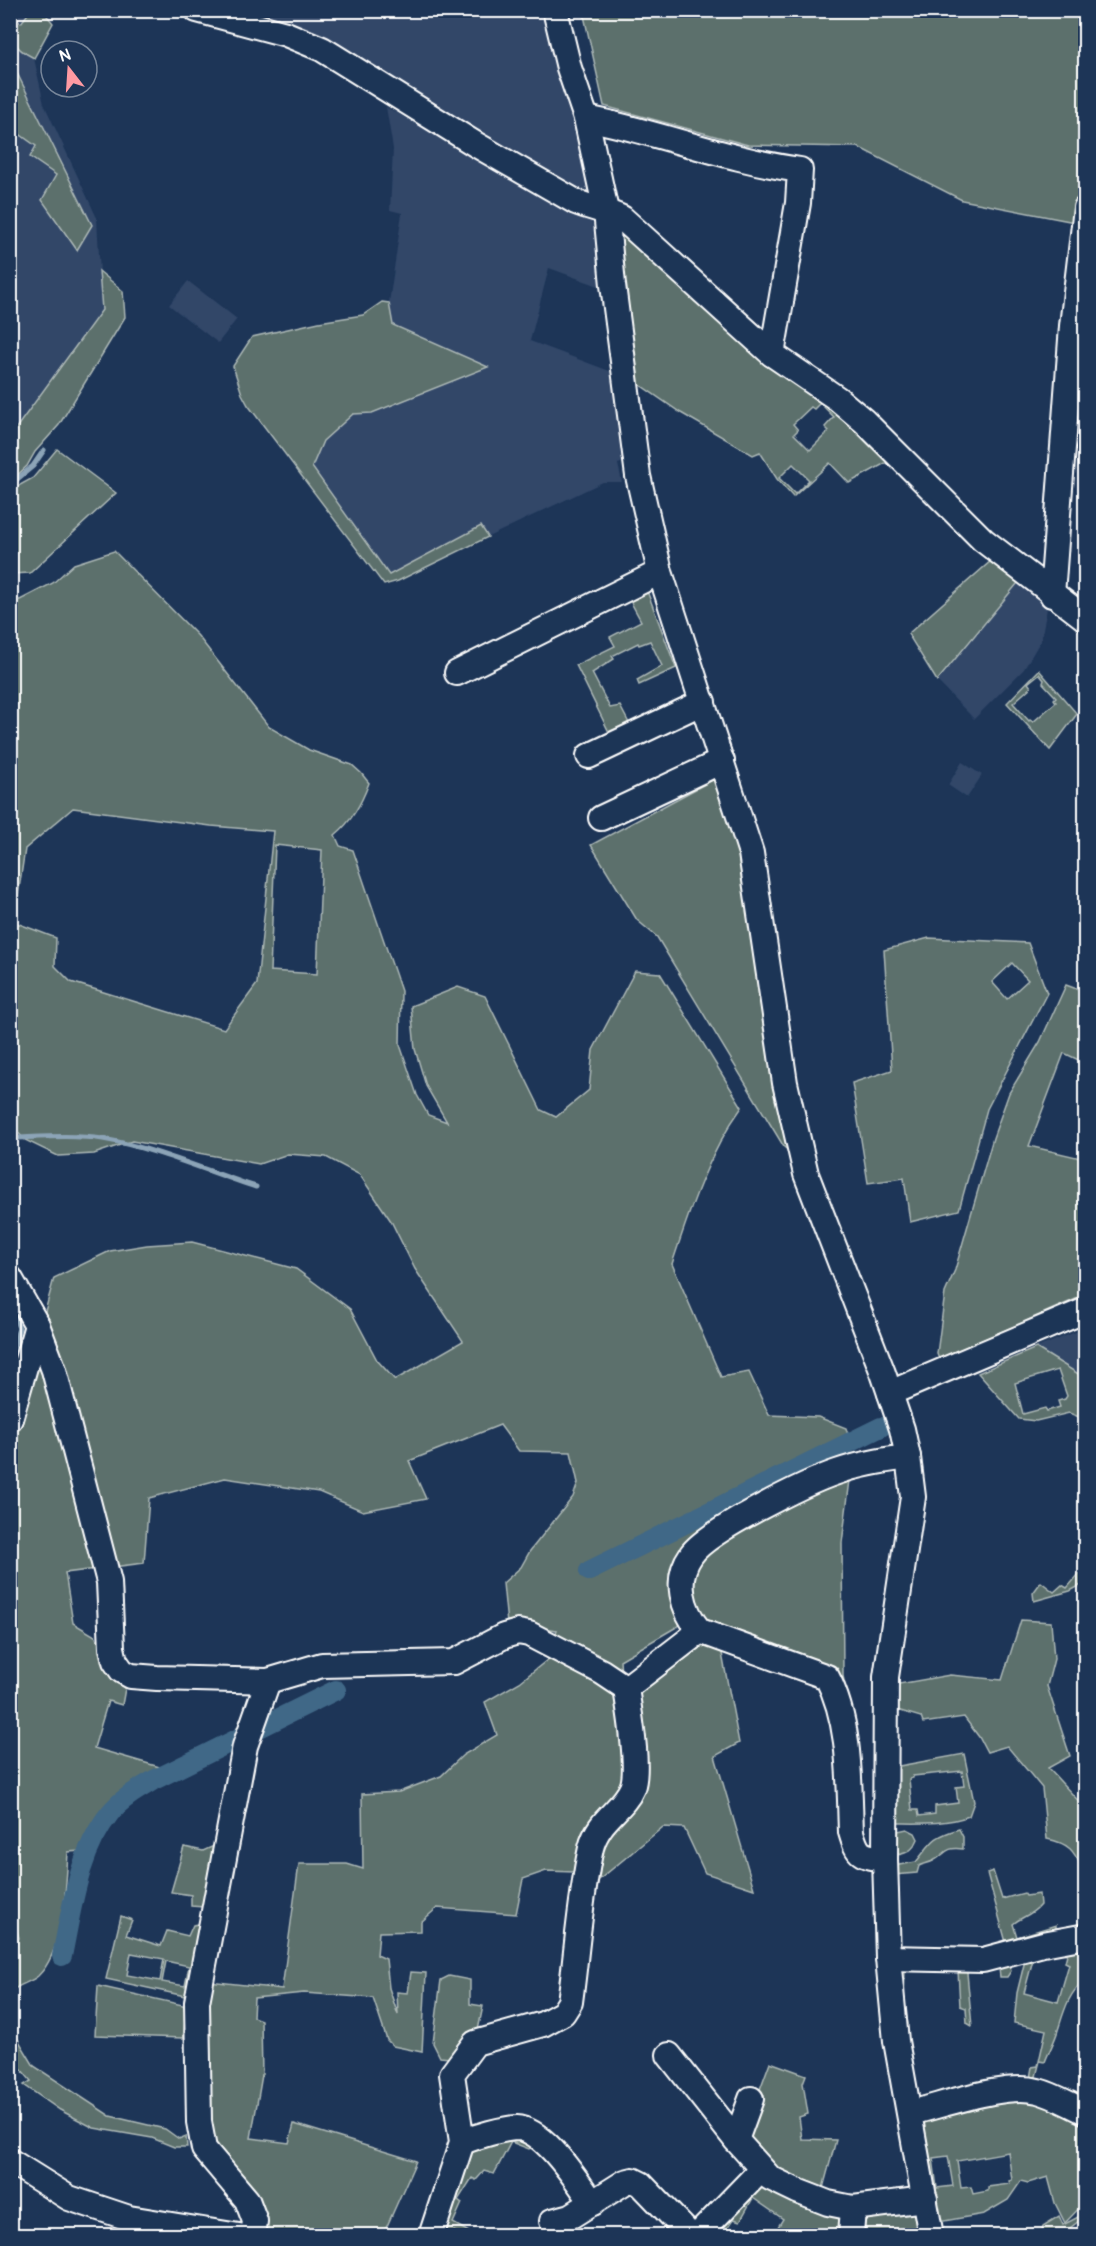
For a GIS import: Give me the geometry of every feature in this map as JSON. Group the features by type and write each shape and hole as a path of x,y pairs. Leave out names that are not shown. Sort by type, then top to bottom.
{"street":[{"path":"197,10 285,34 322,49 475,144 566,196 622,218 772,354 838,399 864,421 983,540 1052,596 1086,619"},
{"path":"555,10 569,68 586,118 606,211 613,285 638,476 660,572 752,853 785,1083 806,1174 890,1394 908,1457 913,1497 886,1677 885,1859 888,1958 896,2041 931,2235"},
{"path":"586,118 708,148 762,165 800,170 798,203 772,354"},
{"path":"1052,596 1072,326 1086,208"},
{"path":"457,672 660,572"},
{"path":"589,756 703,702"},
{"path":"601,818 722,761"},
{"path":"10,1278 37,1325 54,1370 109,1582 112,1648 122,1671 131,1676 157,1678 268,1681 322,1665 454,1662 504,1636 518,1632 529,1634 602,1672 626,1688"},
{"path":"890,1394 1086,1310"},
{"path":"10,1419 37,1325"},
{"path":"885,1859 865,1857 858,1853 850,1832 849,1768 842,1719 827,1677 700,1631 692,1622 684,1606 682,1582 683,1568 691,1554 703,1542 783,1497 836,1473 868,1463 908,1457"},
{"path":"626,1688 700,1631"},
{"path":"250,2235 255,2221 247,2200 204,2149 199,2122 197,2002 249,1736 268,1681"},
{"path":"431,2235 462,2142 452,2074 475,2043 543,2024 563,2013 570,2002 592,1845 609,1815 623,1802 633,1787 634,1766 626,1688"},
{"path":"888,1958 983,1960 1043,1944 1086,1936"},
{"path":"669,2055 736,2140 770,2178 828,2203 853,2208 925,2199"},
{"path":"910,2113 995,2092 1021,2088 1040,2091 1086,2112"},
{"path":"736,2140 751,2099"},
{"path":"462,2142 517,2128 530,2132 543,2141 593,2203"},
{"path":"10,2161 69,2198 129,2218 239,2235"},
{"path":"697,2235 761,2170"},
{"path":"552,2221 571,2216 625,2182 633,2180 641,2184 691,2235"},
{"path":"851,2235 853,2208"}],"shaded area":[{"path":"11,11 51,11 53,23 44,39 39,39 39,49 34,58 39,81 39,99 43,99 97,218 102,310 11,435"},
{"path":"220,11 546,11 596,202 335,49"},
{"path":"386,107 592,221 604,288 549,268 530,341 615,373 624,462 618,464 622,482 603,482 488,537 481,526 389,576 312,467 323,441 353,414 372,413 488,367 393,325 389,303 402,213 390,210 393,149"},
{"path":"188,281 237,319 218,343 169,305"},
{"path":"1022,578 1048,603 1041,640 1024,669 974,719 937,681"},
{"path":"962,762 982,775 967,798 948,785"},
{"path":"1085,1328 1085,1378 1036,1348"}],"green space":[{"path":"30,11 43,11 53,23 44,39 39,39 39,49 34,58 21,50 12,37 11,16 21,23"},
{"path":"583,11 1085,11 1085,224 962,200 858,147 748,145 604,106"},
{"path":"10,65 15,69 92,225 77,250 42,200 56,175 30,157 36,146 11,128"},
{"path":"617,227 858,427 891,460 849,483 830,463 793,497 777,479 760,452 753,455 681,413 636,382","holes":["820,403 834,417 825,427 829,431 810,450 794,434 798,430 793,424 811,407 814,409","793,464 809,480 795,494 779,478"]},
{"path":"99,271 123,291 125,317 59,425 35,452 27,466 11,481 11,435 102,310"},
{"path":"382,302 389,303 393,325 488,367 372,413 353,414 323,441 312,467 389,575 481,526 488,537 398,581 384,585 248,405 233,366 252,337 363,315"},
{"path":"57,449 116,493 30,573 11,574 11,490 33,478"},
{"path":"114,551 198,636 269,727 309,750 352,765 369,783 355,812 335,835 340,846 353,850 401,991 400,1045 417,1095 428,1115 447,1122 426,1086 415,1049 411,1006 458,987 485,996 541,1110 556,1117 589,1090 593,1050 635,971 660,973 742,1107 710,1163 693,1203 672,1264 721,1377 749,1372 769,1415 818,1417 846,1428 851,1446 714,1540 791,1505 820,1488 850,1480 842,1543 843,1676 853,1723 835,1676 728,1635 697,1615 620,1660 627,1774 575,1872 546,1871 523,1879 516,1914 437,1908 421,1922 421,1931 379,1932 377,1955 386,1959 389,1988 398,2015 397,1992 408,1993 411,1972 426,1973 422,2052 393,2046 387,2040 373,1998 304,1993 254,1998 253,2017 261,2020 262,2075 251,2138 289,2143 294,2124 416,2161 383,2235 270,2235 254,2200 207,2139 209,1981 282,1989 299,1864 347,1864 363,1869 362,1794 399,1792 441,1776 463,1755 497,1735 485,1702 520,1682 547,1660 557,1630 507,1624 503,1583 521,1567 530,1551 573,1497 578,1483 571,1452 519,1451 500,1425 409,1461 426,1499 363,1511 319,1492 225,1478 149,1498 144,1563 65,1573 73,1623 95,1636 113,1668 126,1683 122,1705 108,1701 94,1748 163,1768 135,1784 100,1815 81,1851 68,1852 62,1917 53,1951 47,1965 38,1976 11,1992 11,1956 19,1938 10,1907 11,1438 54,1278 110,1251 147,1245 192,1242 296,1269 350,1309 377,1360 395,1380 463,1341 415,1269 391,1221 360,1175 326,1157 288,1154 259,1164 132,1141 94,1154 58,1156 25,1140 11,1125 11,600 20,600 53,583 74,564","holes":["73,808 211,826 273,831 257,984 224,1029 71,982 55,966 56,938 14,922 25,849","275,845 322,850 317,974 270,971"]},
{"path":"991,561 1022,578 937,681 908,634"},
{"path":"647,591 676,668 639,685 637,680 662,666 650,641 639,645 638,643 612,656 614,659 592,673 610,708 620,706 631,727 610,734 576,665 615,646 610,637 641,621 627,595"},
{"path":"1039,670 1077,714 1050,750 1007,703","holes":["1039,674 1044,680 1043,683 1056,697 1054,699 1056,702 1033,722 1029,721 1013,703 1031,687 1028,683"]},
{"path":"716,778 742,869 752,916 791,1153 784,1147 657,937 637,920 591,845"},
{"path":"929,938 1028,943 1047,993 987,1109 959,1210 910,1222 904,1178 868,1183 852,1083 892,1070 884,950","holes":["1012,963 1028,980 1007,999 992,982"]},
{"path":"1066,985 1085,992 1085,1063 1064,1053 1029,1146 1085,1159 1085,1295 939,1359 937,1354 945,1293 955,1270 993,1138 1009,1093 1040,1042"},
{"path":"1036,1348 1085,1378 1085,1412 1082,1418 1069,1413 1036,1421 1019,1419 978,1373","holes":["1058,1370 1067,1396 1058,1401 1060,1407 1047,1411 1045,1408 1023,1414 1015,1383"]},
{"path":"1079,1574 1085,1576 1085,1583 1070,1591 1034,1601 1033,1593 1041,1582 1054,1592 1062,1585 1067,1588"},
{"path":"1021,1620 1051,1622 1054,1659 1047,1686 1070,1756 1048,1768 1085,1808 1085,1873 1067,1846 1047,1839 1042,1788 1007,1746 987,1752 964,1717 923,1723 921,1717 897,1710 893,1685 950,1675 1002,1680"},
{"path":"720,1643 739,1743 715,1756 754,1889 705,1873 684,1828 663,1827 589,1888 598,1846 627,1807 635,1692 701,1647"},
{"path":"964,1754 974,1802 969,1816 940,1822 891,1823 894,1767","holes":["962,1771 964,1786 956,1787 958,1803 935,1806 935,1814 919,1816 918,1810 912,1810 909,1779 913,1776"]},
{"path":"907,1829 915,1833 918,1839 914,1847 908,1852 892,1855 893,1832"},
{"path":"959,1829 963,1837 963,1849 949,1850 937,1859 919,1866 917,1873 894,1875 893,1866 916,1862 930,1844 943,1835"},
{"path":"216,1845 204,1907 191,1906 191,1895 171,1892 184,1847 203,1851"},
{"path":"993,1871 1002,1899 1024,1893 1026,1896 1039,1894 1040,1905 1013,1924 1017,1937 1056,1925 1056,1932 1007,1946 987,1873"},
{"path":"121,1916 132,1920 126,1935 161,1946 167,1931 188,1936 193,1925 199,1924 202,1927 190,1997 106,1979","holes":["131,1953 164,1959 160,1981 127,1975","166,1961 189,1966 185,1986 162,1982"]},
{"path":"1082,1944 1085,1964 1085,1979 1068,2002 1045,2062 1040,2061 1034,2084 1029,2084 1032,2067 1038,2066 1046,2030 1014,2023 1017,1993 1027,1952","holes":["1051,1950 1067,1954 1065,1962 1069,1964 1058,2002 1024,1993 1035,1952 1049,1955"]},
{"path":"1007,1960 1011,1971 1007,1977 1000,1977 999,1968 971,1970 967,1973 972,2026 967,2023 966,2008 960,2006 958,1970 905,1969 904,2003 908,2024 900,2023 896,1964"},
{"path":"449,1976 470,1980 470,2004 483,2006 477,2035 450,2058 440,2057 433,2043 441,1980"},
{"path":"98,1986 187,2006 183,2038 95,2035"},
{"path":"10,2026 34,2066 110,2116 165,2129 179,2139 186,2136 187,2147 174,2147 152,2138 94,2128 60,2110 24,2085 31,2081 11,2057"},
{"path":"770,2062 806,2075 803,2083 808,2114 799,2117 802,2139 836,2140 822,2192 769,2170 744,2133"},
{"path":"1021,2093 1085,2122 1085,2202 1065,2223 1055,2203 1048,2177 1028,2183 1021,2181 1008,2200 984,2214 933,2223 916,2118","holes":["1008,2152 1012,2180 1009,2181 1010,2184 988,2187 988,2191 973,2194 971,2187 961,2188 957,2161","948,2156 953,2186 937,2188 933,2158"]},
{"path":"516,2136 536,2145 529,2149 511,2142 494,2174 484,2171 476,2180 472,2178 458,2200 462,2203 453,2223 474,2235 462,2235 454,2231 451,2235 439,2236 466,2152"},
{"path":"757,2184 843,2212 845,2235 773,2235 783,2219 753,2198 740,2221 734,2219 723,2235 707,2236"},
{"path":"919,2206 923,2235 857,2236 858,2219"},
{"path":"1084,2214 1085,2223 1083,2225 1079,2221 1061,2235 1040,2235 1043,2226 1059,2216 1063,2225"}],"waterway":[{"path":"10,485 33,466 44,450"},
{"path":"16,1138 103,1139 161,1154 256,1187"},
{"path":"10,1306 19,1328 10,1357"},
{"path":"589,1571 881,1427"},
{"path":"62,1956 83,1863 99,1829 119,1803 154,1780 336,1690"}]}
